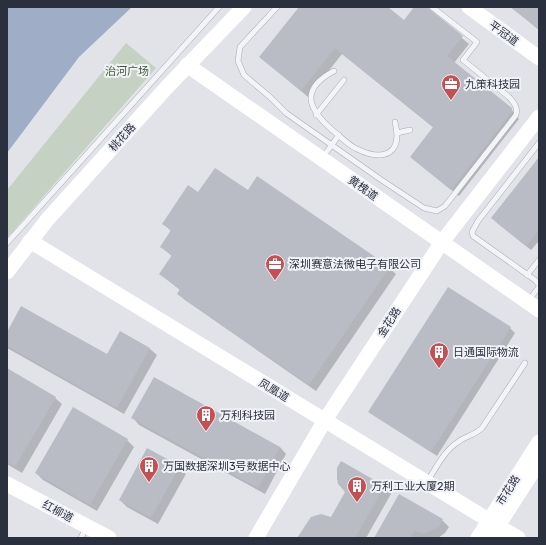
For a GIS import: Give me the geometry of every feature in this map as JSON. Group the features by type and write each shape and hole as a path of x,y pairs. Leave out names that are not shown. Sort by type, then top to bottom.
{"street":[{"name":"桃花路","path":"7,272 47,220 187,65 244,7"},
{"name":"平冠道","path":"469,7 539,58"},
{"name":"黄槐道","path":"187,65 533,306"},
{"name":"金花路","path":"256,538 325,420 442,242 539,117"},
{"name":"凤凰道","path":"30,241 427,483 492,528 518,538"},
{"name":"市花路","path":"492,528 539,442"},
{"name":"市花路","path":"478,538 492,528 539,462"},
{"name":"红柳道","path":"7,484 84,532 108,538"}],"lane":[{"path":"7,243 219,7"},
{"path":"277,7 240,47 238,61 244,75 286,113 424,208 437,211 445,206 516,115 517,107 509,97 463,60 476,42 432,7"},
{"path":"334,71 322,78 314,88 312,101 316,115 339,135 356,149 380,156 390,152 396,146 397,133 394,122"},
{"path":"316,115 344,80"},
{"path":"397,133 410,130"},
{"path":"321,159 339,135"},
{"path":"533,306 539,286 527,275 475,238 472,232 478,221 539,143"},
{"path":"527,275 539,260"},
{"path":"427,483 452,447 459,441 476,433 482,428 525,363"}],"green space":[{"name":"治河广场","path":"126,43 156,68 7,238 7,190"}],"water":[{"path":"7,7 132,7 79,57 7,153"}],"building":[{"name":"九策科技园","path":"299,7 388,7 404,20 414,7 427,7 463,36 447,56 512,108 512,112 451,190 410,157 433,127 335,48 301,91 259,57"},
{"path":"510,7 539,7 539,29"},
{"path":"539,157 539,230 526,246 491,218"},
{"name":"深圳赛意法微电子有限公司","path":"215,168 248,190 257,176 390,267 309,385 177,294 180,289 159,274 172,255 160,247 171,230 162,224 188,185 198,192"},
{"name":"日通国际物流","path":"448,287 511,327 431,452 368,412"},
{"path":"21,306 107,354 120,331 150,348 117,408 7,346 7,332"},
{"path":"7,368 56,397 15,467 7,462"},
{"name":"万利科技园","path":"154,377 280,447 258,488 131,418"},
{"path":"73,407 128,439 90,505 35,473"},
{"name":"万国数据深圳3号数据中心","path":"147,448 180,466 151,518 119,500"},
{"name":"万利工业大厦2期","path":"341,461 385,486 355,538 297,538 311,517 321,514 331,517 345,492 338,484 337,478 337,468"},
{"path":"399,494 443,519 439,527 424,534 414,531 410,538 374,538"}],"place":[{"name":"九策科技园","path":"451,101"},
{"name":"深圳赛意法微电子有限公司","path":"275,281"},
{"name":"日通国际物流","path":"439,369"},
{"name":"万利科技园","path":"206,432"},
{"name":"万国数据深圳3号数据中心","path":"149,483"},
{"name":"万利工业大厦2期","path":"357,503"}]}
